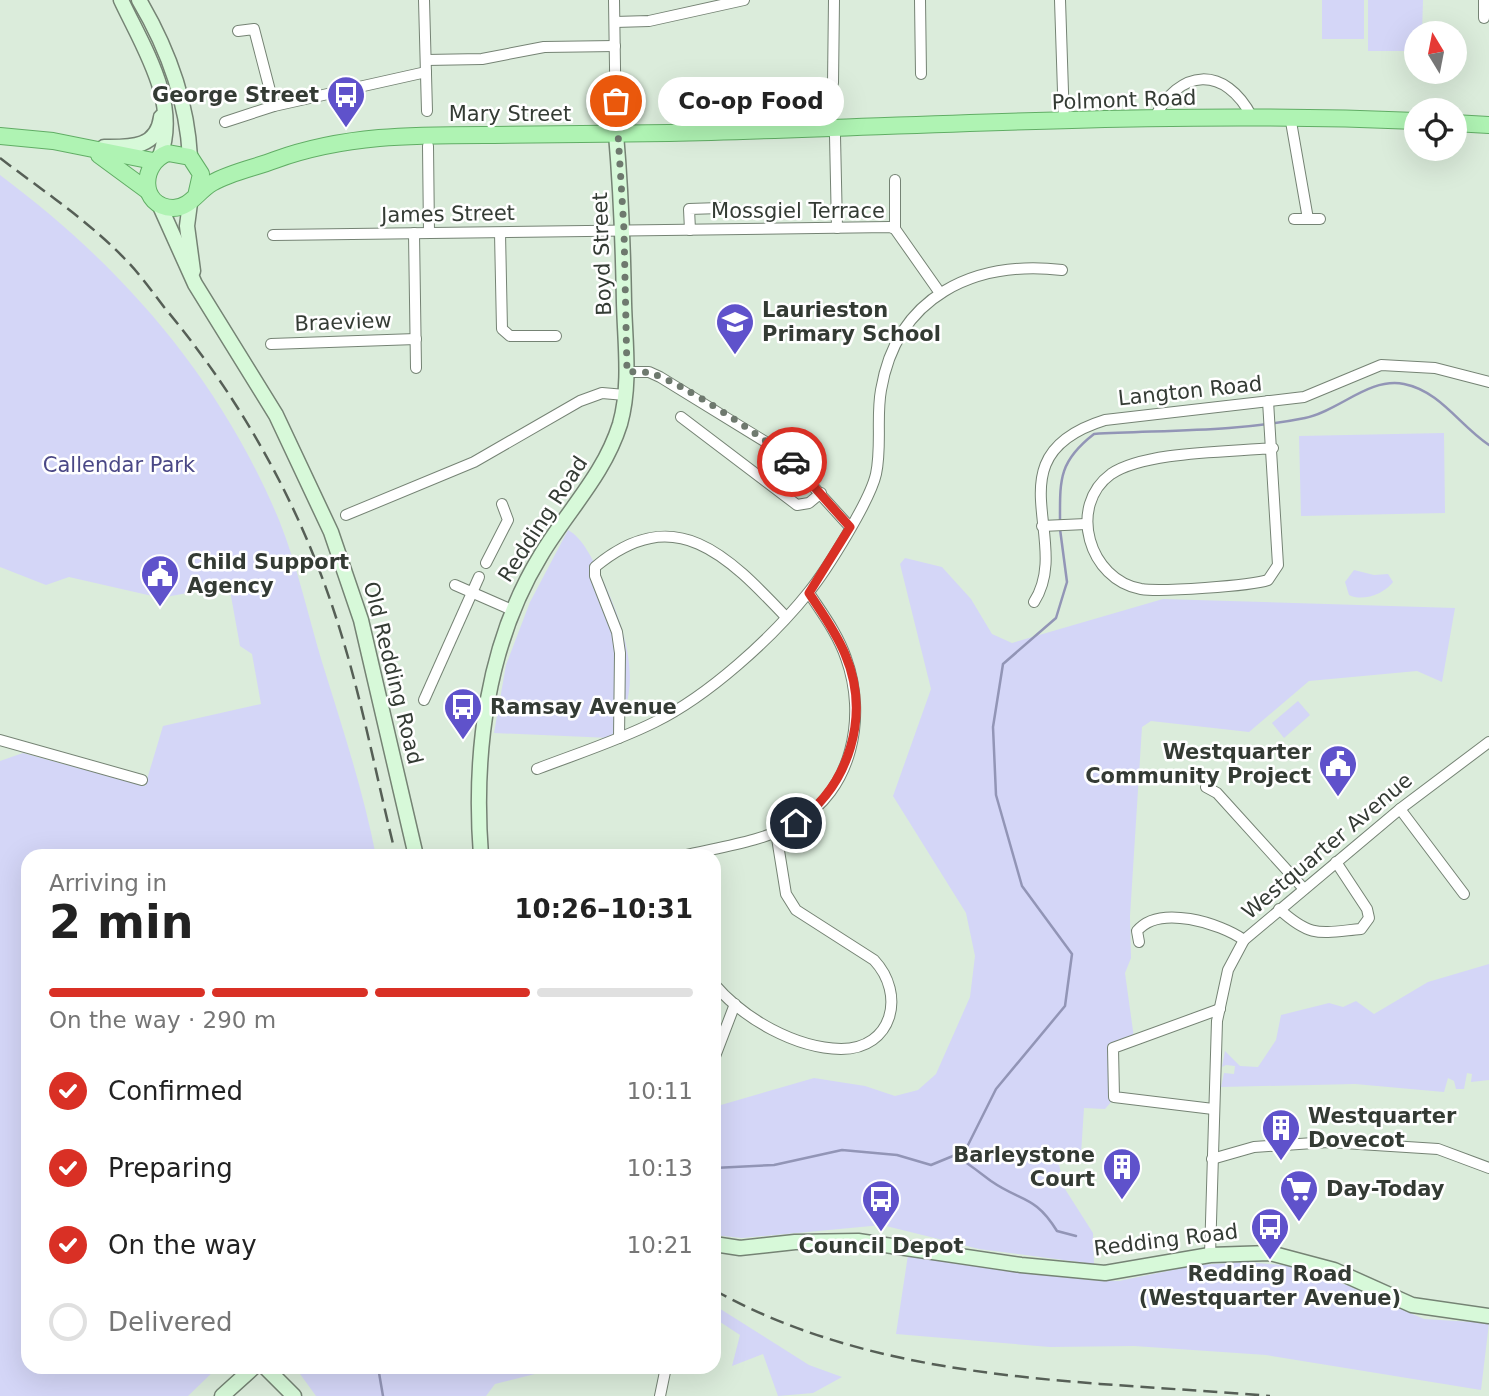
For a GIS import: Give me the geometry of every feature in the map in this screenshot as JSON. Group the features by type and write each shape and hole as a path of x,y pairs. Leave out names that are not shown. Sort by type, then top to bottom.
{"main road":[{"path":"121,0 158,81 164,121 159,153 146,175 148,191"},
{"path":"82,148 148,191 159,204 174,208 193,199 201,182 193,161 169,56 139,0"},
{"name":"Polmont Road","path":"834,133 1064,122 1290,116 1404,121"},
{"path":"82,148 146,144 164,121"},
{"path":"1467,124 1489,125"},
{"name":"Mary Street","path":"193,199 207,186 234,174 331,143 616,134 834,133"},
{"name":"Boyd Street","path":"616,134 624,230 627,372"},
{"path":"0,136 82,148 175,152 193,161"},
{"name":"Mary Street","path":"193,161 206,170 234,174"},
{"name":"Old Redding Road","path":"193,199 189,245 195,284"},
{"name":"Old Redding Road","path":"159,204 195,284 276,415 331,532 360,620 414,849"},
{"name":"Redding Road","path":"481,849 482,735 495,663 520,591 559,526 605,463 620,424 627,372"},
{"name":"Redding Road","path":"721,1245 740,1248 795,1242 870,1242 1020,1265 1105,1273 1210,1255 1247,1251 1270,1253 1334,1270 1412,1305 1448,1313 1489,1316"},
{"path":"222,1396 246,1374"},
{"path":"272,1374 294,1396"}],"street":[{"path":"424,0 429,233"},
{"path":"614,0 616,134"},
{"path":"615,22 649,20 744,0"},
{"path":"833,83 834,0"},
{"path":"920,0 921,74"},
{"path":"1060,0 1064,122"},
{"path":"1483,18 1484,0"},
{"path":"238,31 254,29 274,106"},
{"path":"426,60 482,59 544,47 615,46"},
{"path":"225,122 274,106 426,72"},
{"path":"1153,120 1175,90 1202,79 1230,88 1239,96 1252,117"},
{"path":"1290,116 1308,219"},
{"path":"834,133 837,228"},
{"path":"895,180 895,229"},
{"path":"690,230 689,209 720,208"},
{"path":"1294,219 1320,219"},
{"name":"Mossgiel Terrace","path":"624,230 895,229 940,293"},
{"name":"James Street","path":"273,235 624,230"},
{"path":"414,233 416,368"},
{"path":"500,233 501,323 510,336 556,336"},
{"path":"537,769 657,722 702,692 809,593 869,495 876,474 880,394 888,359 906,325 940,293 981,274 1027,266 1062,270"},
{"name":"Braeview","path":"271,344 416,339"},
{"name":"Langton Road","path":"1034,602 1046,578 1041,487 1044,470 1065,437 1080,428 1105,420 1304,397 1381,365 1434,368 1489,382"},
{"path":"627,372 649,373 660,377 750,429 782,452 850,527"},
{"path":"346,515 474,462 580,401 602,393 625,395"},
{"path":"1268,401 1273,448 1278,565 1268,580 1140,589 1116,579 1094,552 1086,524 1091,499 1111,475 1144,460 1273,448"},
{"path":"681,417 797,505 809,503 821,493"},
{"path":"486,563 508,520 502,504"},
{"path":"1042,526 1086,524"},
{"path":"619,738 620,653 617,632 595,576 595,567 615,551 640,539 667,535 687,537 707,547 747,575 786,617"},
{"path":"424,700 479,577"},
{"path":"455,584 512,610"},
{"path":"709,849 776,832 815,809 829,794 843,770 854,730 855,687 846,656 809,593"},
{"path":"0,740 142,780"},
{"name":"Westquarter Avenue","path":"1210,1255 1213,1109 1220,1009 1228,970 1244,940 1400,809 1489,742"},
{"path":"1206,787 1217,793 1304,889"},
{"path":"1400,809 1464,894"},
{"path":"721,991 754,1018 789,1036 841,1049 869,1042 879,1034 891,1013 893,991 884,971 874,960 802,915 789,901 776,832"},
{"path":"1279,909 1301,929 1321,933 1361,929 1369,918 1367,909 1336,862"},
{"path":"1139,942 1137,931 1145,922 1162,916 1227,928 1244,940"},
{"path":"721,1037 735,1004"},
{"path":"1213,1109 1114,1097 1113,1048 1220,1009"},
{"path":"1212,1159 1254,1147 1328,1142 1438,1149 1489,1168"},
{"path":"660,1396 665,1374"}],"green space":[{"path":"1322,0 1364,0 1364,39 1322,39"},
{"path":"1368,0 1423,0 1422,21 1404,21 1404,51 1368,51"},
{"name":"Callendar Park","path":"0,175 45,210 87,248 127,287 163,328 197,372 255,468 279,520 291,555 358,782 375,849 21,849 21,1374 211,1374 188,1396 0,1396 0,761 23,753 145,786 163,726 261,704 252,654 240,646 229,585 161,598 69,577 46,585 0,567"},
{"path":"1444,433 1445,513 1301,516 1299,436"},
{"path":"568,530 583,543 594,562 624,635 630,678 628,698 621,719 610,738 494,733 506,665 530,602"},
{"path":"905,558 942,567 971,599 992,634 1012,643 1163,599 1455,608 1442,682 1417,671 1309,681 1249,732 1151,721 1142,727 1130,916 1131,958 1125,973 1134,1038 1111,1047 1112,1101 1105,1109 1084,1108 1081,1154 1056,1153 1065,1189 1093,1233 1094,1264 979,1249 882,1225 742,1238 721,1236 721,1105 814,1078 865,1086 895,1096 918,1090 936,1074 970,997 975,956 966,913 893,796 931,689 900,564"},
{"path":"1354,570 1374,575 1388,574 1393,582 1373,596 1355,597 1349,595 1345,582"},
{"path":"1298,701 1310,715 1284,738 1272,723"},
{"path":"1489,964 1489,1080 1471,1082 1472,1074 1467,1073 1464,1089 1456,1089 1454,1081 1448,1078 1444,1092 1355,1084 1221,1087 1224,1073 1234,1074 1235,1066 1222,1067 1225,1051 1240,1066 1258,1067 1276,1040 1281,1015 1329,1003 1343,1007 1356,1001 1374,1014 1428,982"},
{"path":"908,1255 1088,1280 1119,1281 1197,1265 1247,1262 1293,1266 1344,1284 1424,1319 1489,1323 1481,1390 1266,1355 1134,1346 1050,1347 896,1334"},
{"path":"721,1309 809,1365 842,1377 813,1393 778,1396 763,1354 732,1366 740,1335 721,1323"},
{"path":"300,1374 535,1374 495,1384 486,1396 316,1396"}],"waterway":[{"path":"1060,523 1061,483 1067,463 1094,434 1279,423 1318,414 1366,390 1391,383 1404,384 1428,394 1489,445"},
{"path":"721,1168 774,1165 842,1150 897,1155 931,1165 965,1151 996,1089 1065,1006 1072,954 1022,886 996,795 993,727 1003,664 1056,618 1067,582 1060,529"},
{"path":"954,1155 1002,1188 1034,1205 1057,1231 1076,1236"},
{"path":"379,1374 383,1396"}],"railway":[{"path":"0,158 80,218 135,270 220,381 268,460 308,542 340,630 394,849"},
{"path":"721,1293 779,1321 846,1344 915,1361 1056,1380 1270,1396"}],"way so far":[{"path":"616,101 624,230 627,372 649,373 660,377 750,429 792,462"}],"place":[{"name":"Co-op Food","path":"616,101"},
{"name":"George Street","path":"346,129"},
{"name":"Laurieston Primary School","path":"735,356"},
{"name":"Child Support Agency","path":"160,608"},
{"name":"Ramsay Avenue","path":"463,741"},
{"name":"Westquarter Community Project","path":"1338,798"},
{"name":"Westquarter Dovecot","path":"1281,1162"},
{"name":"Barleystone Court","path":"1122,1201"},
{"name":"Day-Today","path":"1299,1223"},
{"name":"Council Depot","path":"881,1233"},
{"name":"Redding Road (Westquarter Avenue)","path":"1270,1261"}],"route":[{"path":"792,462 850,527 809,593 835,632 846,656 855,687 856,718 853,742 843,770 829,794 796,823"}]}
